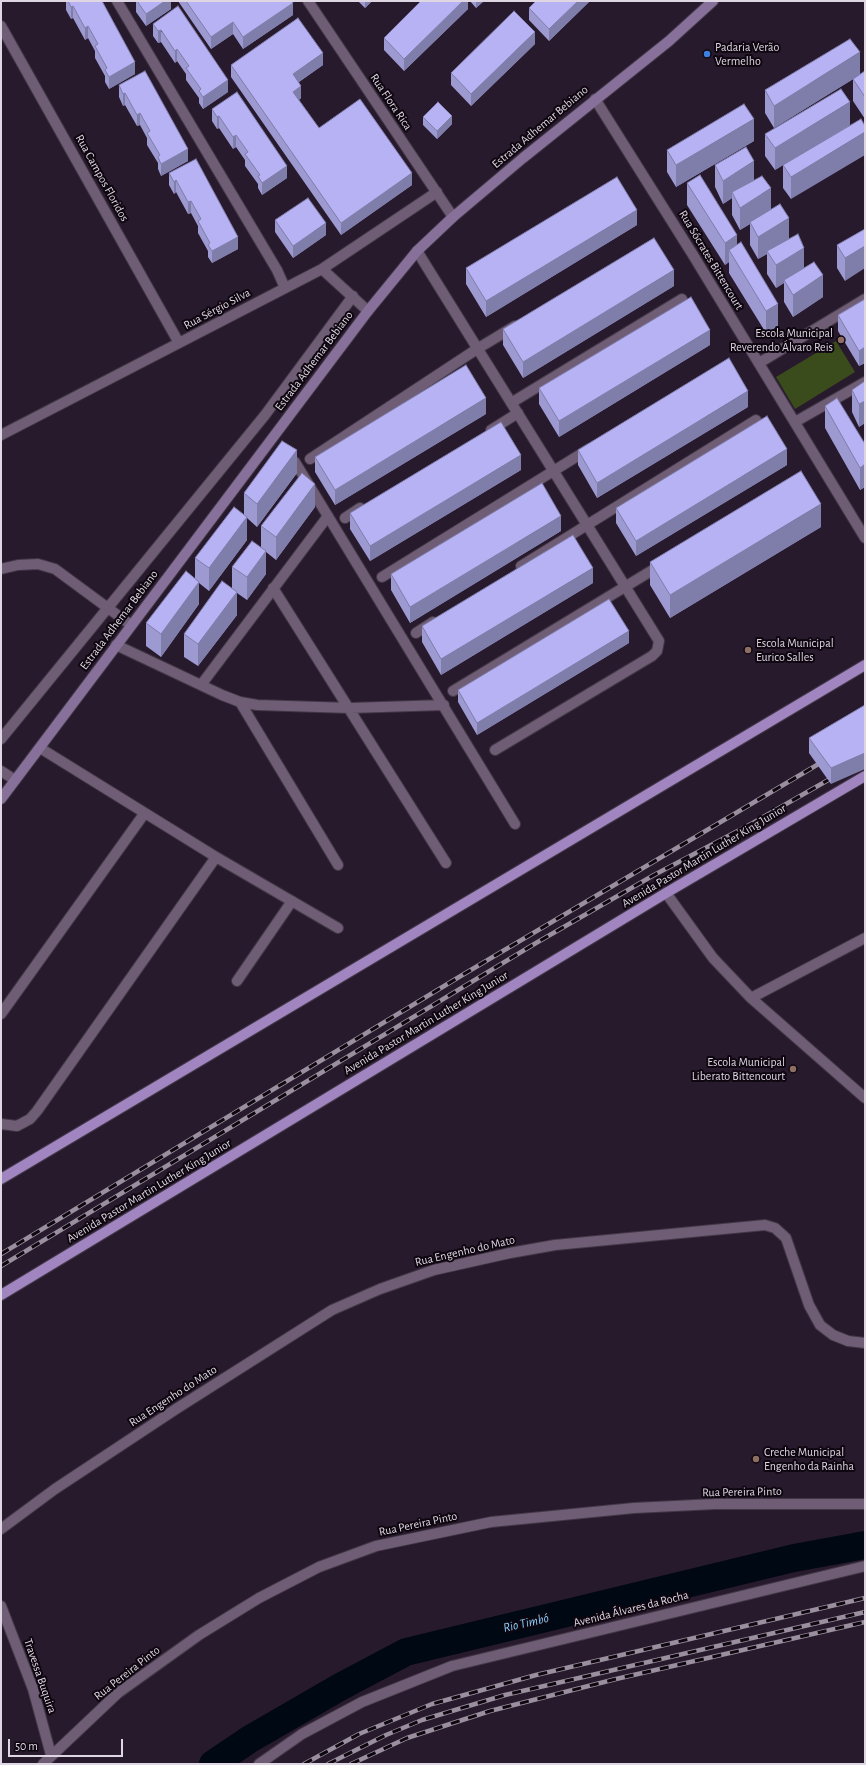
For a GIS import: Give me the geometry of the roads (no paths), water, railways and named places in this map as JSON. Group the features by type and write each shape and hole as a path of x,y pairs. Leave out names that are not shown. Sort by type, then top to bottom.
{"main road":[{"name":"Estrada Adhemar Bebiano","path":"1,799 368,311 417,251 453,217 595,99 669,41 714,1"},
{"path":"1,1179 865,665"},
{"name":"Avenida Pastor Martin Luther King Junior","path":"1,1295 666,893 865,776"}],"street":[{"path":"117,1 277,270 285,288"},
{"name":"Rua Flora Rica","path":"308,1 453,217"},
{"name":"Rua Campos Floridos","path":"1,26 179,343"},
{"name":"Rua Sócrates Bittencourt","path":"595,99 759,363 865,538"},
{"name":"Rua Sérgio Silva","path":"1,435 322,269 437,192"},
{"path":"417,251 477,349 627,586 659,641 657,651 652,656 495,750"},
{"path":"322,269 368,311"},
{"name":"Estrada Adhemar Bebiano","path":"1,739 265,414 353,296"},
{"path":"511,403 682,299"},
{"path":"759,363 865,299"},
{"path":"310,459 477,349 525,320"},
{"path":"795,422 865,382"},
{"path":"485,433 518,413"},
{"path":"515,570 756,420"},
{"path":"382,577 594,445"},
{"path":"296,462 515,824"},
{"path":"345,518 372,502"},
{"path":"201,685 328,516"},
{"path":"453,691 667,561"},
{"path":"1,569 18,564 38,564 55,569 131,625"},
{"path":"273,588 350,708 446,863"},
{"path":"416,633 442,616"},
{"path":"116,645 240,702 258,705 350,708 444,705"},
{"path":"240,702 338,865"},
{"path":"40,748 144,814 338,928"},
{"path":"1,771 16,780"},
{"path":"1,1014 144,814"},
{"path":"1,1124 17,1126 30,1119 37,1112 216,857"},
{"path":"666,893 713,958 751,998 865,1098"},
{"path":"237,981 292,901"},
{"path":"751,998 865,938"},
{"name":"Rua Engenho do Mato","path":"1,1529 56,1489 176,1409 332,1310 380,1289 434,1270 510,1253 555,1245 765,1225 775,1228 786,1238 809,1305 820,1325 833,1335 848,1341 865,1343"},
{"name":"Rua Pereira Pinto","path":"43,1764 118,1693 199,1635 259,1598 319,1567 376,1546 491,1522 634,1508 715,1504 865,1504"},
{"name":"Avenida Álvares da Rocha","path":"259,1764 302,1734 362,1702 452,1666 865,1566"},
{"name":"Travessa Buquira","path":"1,1606 33,1689 51,1755"}],"waterway":[{"name":"Rio Timbó","path":"213,1764 250,1739 340,1687 406,1652 794,1558 865,1545"}],"railway":[{"path":"1,1254 459,977 827,759"},
{"path":"1,1266 536,943 654,875 751,824 837,775"},
{"path":"304,1764 359,1734 432,1704 536,1675 865,1598"},
{"path":"328,1764 386,1735 422,1720 505,1695 865,1612"},
{"path":"351,1764 407,1738 490,1711 616,1679 865,1622"}],"place":[{"name":"Padaria Verão Vermelho","path":"707,54"},
{"name":"Escola Municipal Reverendo Álvaro Reis","path":"841,340"},
{"name":"Escola Municipal Eurico Salles","path":"748,650"},
{"name":"Escola Municipal Liberato Bittencourt","path":"793,1069"},
{"name":"Creche Municipal Engenho da Rainha","path":"756,1459"}]}
